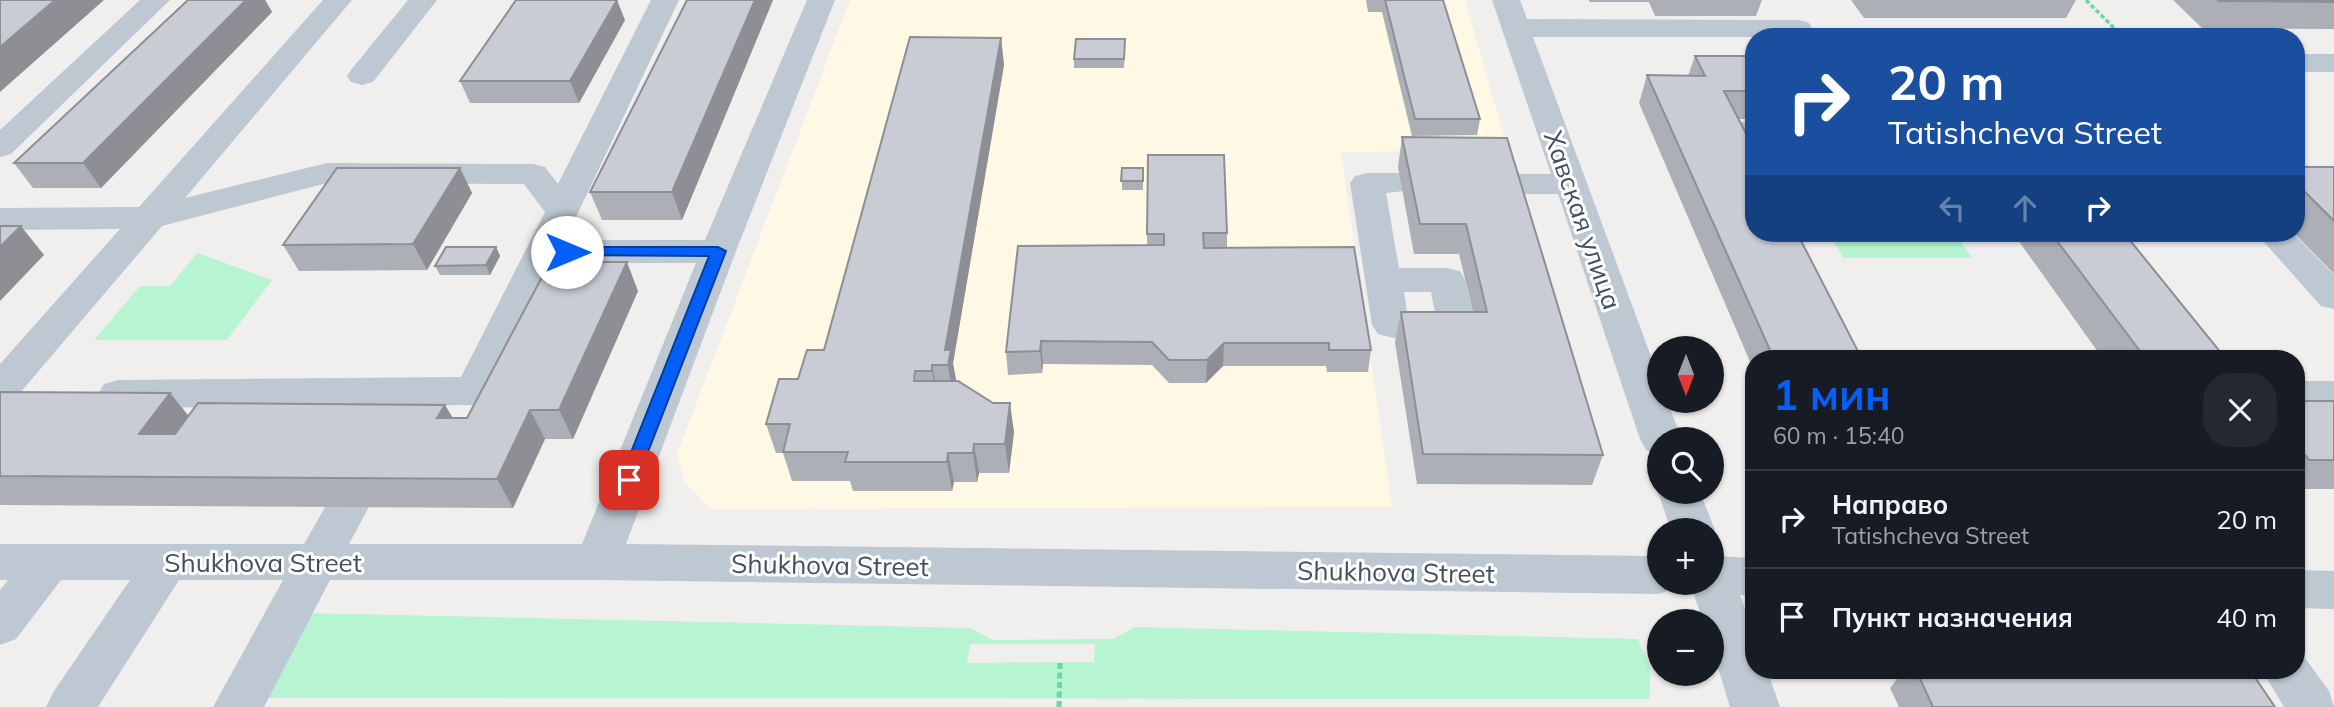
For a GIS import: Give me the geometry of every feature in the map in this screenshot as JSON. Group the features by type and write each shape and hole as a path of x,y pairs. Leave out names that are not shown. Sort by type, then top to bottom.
{"street":[{"path":"0,147 156,0"},
{"path":"0,392 338,0"},
{"path":"362,76 423,0"},
{"path":"82,394 403,407 474,391 665,0"},
{"path":"597,562 718,251 821,0"},
{"path":"1780,0 1798,28"},
{"path":"1511,14 1745,29"},
{"name":"Хавская улица","path":"1511,14 1657,427"},
{"path":"2305,63 2334,64"},
{"path":"1745,132 1733,132 1745,154"},
{"path":"0,219 150,218 327,173 533,174 562,211"},
{"path":"1383,280 1367,183 1401,183"},
{"path":"1505,184 1569,184"},
{"path":"2282,242 2334,297"},
{"path":"542,252 718,251"},
{"path":"0,392 41,394"},
{"path":"2305,396 2334,396"},
{"path":"237,707 347,507"},
{"name":"Shukhova Street","path":"0,562 597,562 1647,575"},
{"path":"0,625 49,562"},
{"path":"71,707 167,562"},
{"path":"1724,578 1745,577"},
{"path":"2305,589 2334,590"},
{"path":"1718,595 1745,677"},
{"path":"1746,679 1755,707"},
{"path":"2292,679 2312,707"}],"path":[{"path":"2086,0 2114,28"},
{"path":"2305,165 2315,175"},
{"path":"1059,707 1060,663"}],"shaded area":[{"path":"850,0 1465,0 1508,150 1341,152 1392,507 710,509 684,481 677,454"}],"green space":[{"path":"1834,242 1961,242 1972,258 1843,258"},
{"path":"197,253 272,280 227,340 94,340 140,286 170,286"},
{"path":"305,613 970,628 993,640 1113,639 1135,627 1638,639 1647,660 1649,699 258,698","holes":["970,644 1095,644 1094,662 967,663"]}],"building":[{"path":"0,0 55,0 0,47"},
{"path":"188,0 246,0 83,163 14,163"},
{"path":"516,0 617,0 570,81 460,81"},
{"path":"687,0 755,0 672,192 590,192"},
{"path":"1385,0 1443,0 1480,119 1415,119"},
{"path":"2334,0 2334,2 2219,1"},
{"path":"910,37 1001,38 945,350 951,350 948,365 932,365 932,371 915,371 914,381 958,381 993,403 1010,403 1005,444 974,444 973,453 948,453 947,462 845,462 848,452 783,452 790,424 766,424 779,379 798,379 807,350 824,350"},
{"path":"1076,39 1125,39 1124,59 1074,59"},
{"path":"1695,56 1745,56 1745,91 1724,91 1745,132 1745,242 1802,242 1857,350 1770,350 1647,75 1705,76"},
{"path":"1402,137 1507,138 1603,455 1423,454 1401,312 1487,312 1466,224 1420,224"},
{"path":"1148,155 1224,155 1227,233 1203,233 1204,248 1354,247 1371,350 1329,350 1329,343 1224,343 1207,360 1169,360 1152,342 1041,341 1040,351 1006,352 1018,246 1164,245 1164,234 1147,234"},
{"path":"2305,167 2334,167 2334,221 2305,192"},
{"path":"337,168 460,168 413,244 283,245"},
{"path":"1122,168 1143,168 1143,181 1121,181"},
{"path":"0,226 21,226 0,247"},
{"path":"2058,242 2131,242 2219,350 2139,350"},
{"path":"446,247 496,247 486,265 435,266"},
{"path":"550,262 627,262 559,410 530,410 497,479 0,476 0,392 170,393 139,434 175,434 198,403 445,405 437,418 467,418"},
{"path":"2305,401 2334,401 2334,460 2309,460 2305,455"},
{"path":"1920,679 2256,679 2275,707 1933,707"}],"route":[{"path":"567,252 718,251 629,480"}]}
